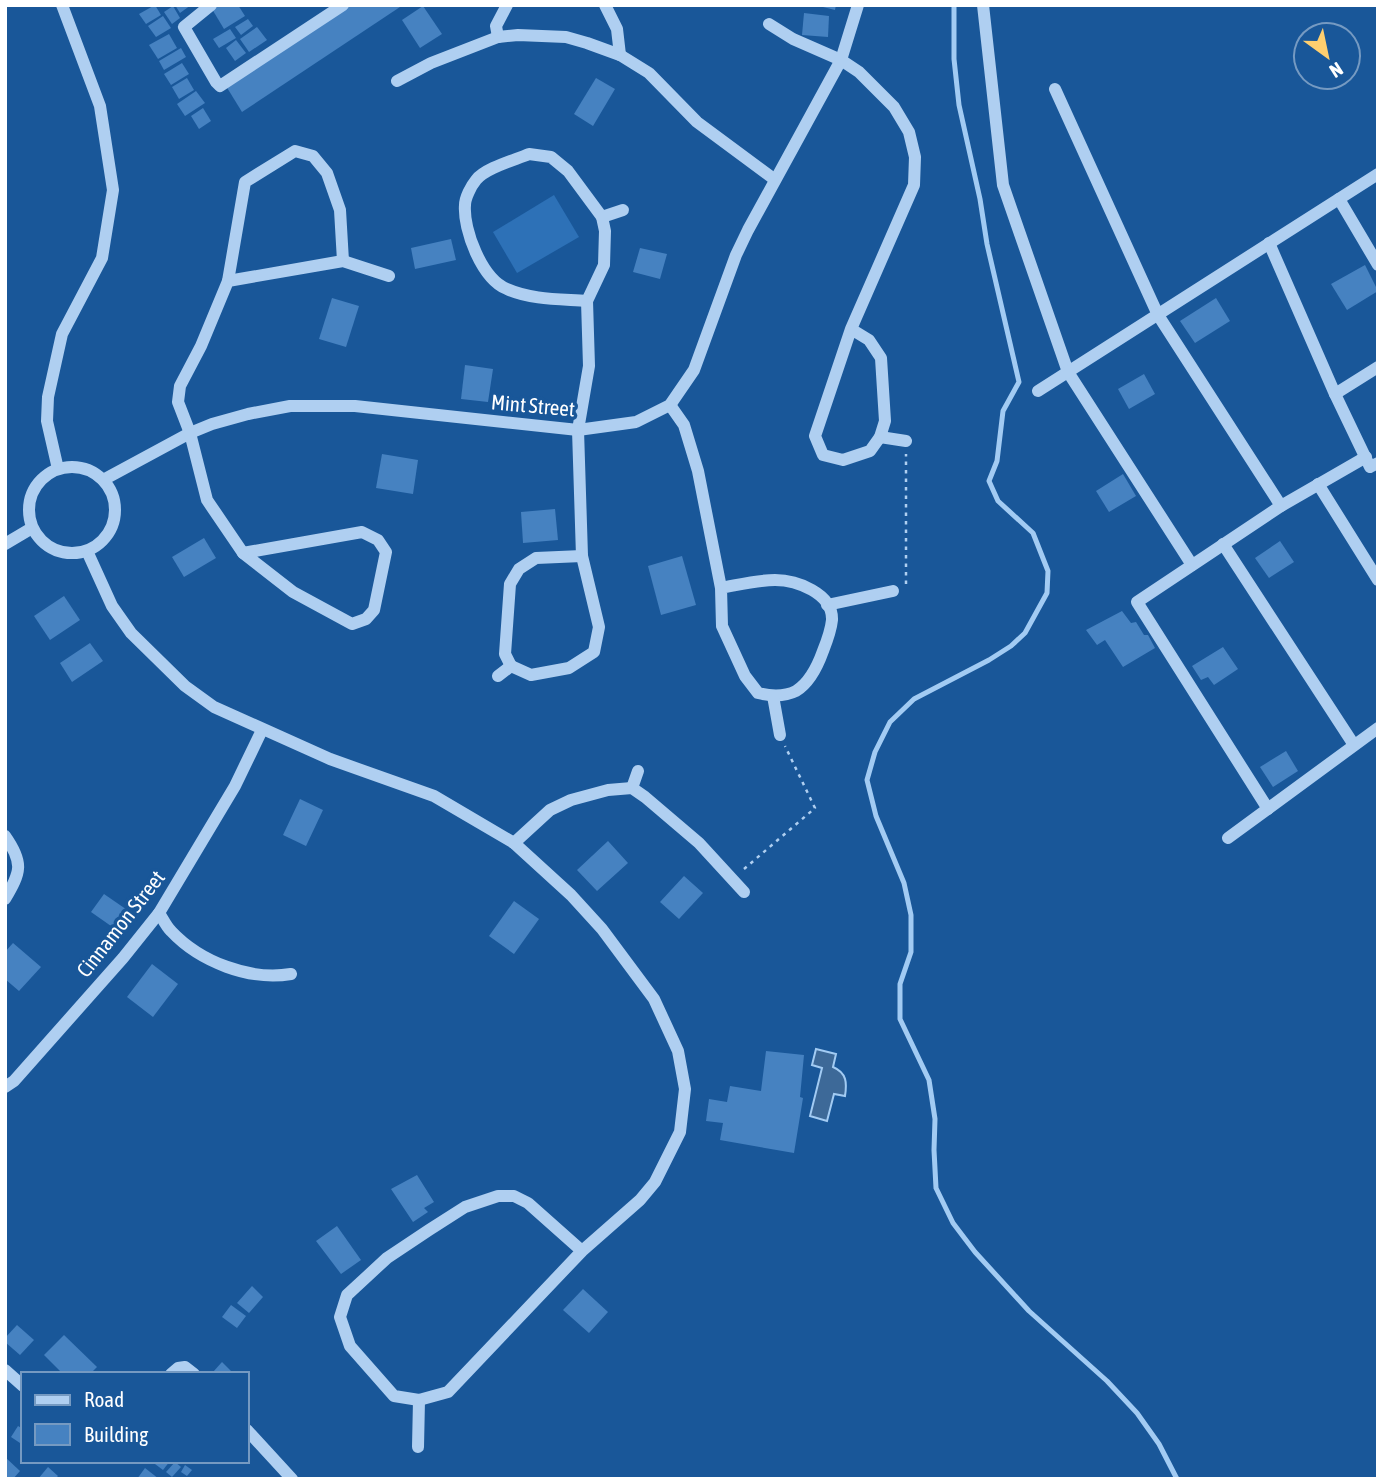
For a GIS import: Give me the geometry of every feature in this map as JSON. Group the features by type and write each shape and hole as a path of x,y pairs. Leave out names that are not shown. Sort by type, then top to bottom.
{"street":[{"path":"58,469 47,422 48,397 62,334 102,258 113,190 100,106 62,5"},
{"path":"211,5 184,27 220,86 343,5"},
{"path":"498,37 496,26 507,5"},
{"path":"605,5 617,29 620,55"},
{"name":"Mint Street","path":"103,480 212,424 290,406 355,406 578,430 636,422 670,405 694,370 736,255 774,179 841,60 858,5"},
{"path":"983,5 1003,185 1068,372 1192,565"},
{"path":"769,24 793,39 841,60 859,72 894,107 909,132 915,157 914,185 851,329 815,436 822,455 843,460 870,452 880,437 885,421 881,358 869,340 851,329"},
{"path":"397,81 431,63 498,37 566,37 620,55 649,72 697,121 774,179"},
{"path":"1055,89 1158,315 1281,506"},
{"path":"243,553 362,532 378,540 386,552 369,625 352,624 293,592 243,553 207,500 190,433 178,402 180,386 201,346 228,281 245,182 295,152 313,156 327,173 340,209 343,261"},
{"path":"582,556 536,558 519,569 510,584 505,654 511,666 531,675 569,668 594,652 599,627 582,556 578,430 589,366 587,301 604,265 605,231 602,217 568,171 551,157 529,154 476,179 464,203 468,235 483,267 503,288 529,296 587,301"},
{"path":"1038,391 1378,174"},
{"path":"1339,199 1378,265"},
{"path":"602,217 623,210"},
{"path":"1268,809 1137,601 1281,506 1318,484 1372,460 1335,394 1269,243"},
{"path":"228,281 343,261 389,276"},
{"path":"1335,394 1378,367"},
{"path":"670,405 684,425 698,471 721,588 722,626 746,676 758,693 773,696 796,690 816,669 828,640 832,617 827,605 812,589 788,582 756,582 721,588"},
{"path":"880,437 906,440"},
{"path":"70,467 93,472 103,480 115,505 114,519 104,538 87,551 61,552 40,539 32,528 29,505 38,483 58,469 70,467"},
{"path":"1318,484 1378,580"},
{"path":"5,544 32,528"},
{"path":"1223,544 1354,745"},
{"path":"87,551 112,606 131,633 185,686 214,708 330,759 434,796 514,843 571,895 602,929 654,999 678,1051 685,1090 680,1132 655,1182 640,1200 582,1251 448,1392 419,1400 394,1396 350,1346 340,1317 346,1295 387,1258 465,1207 498,1196 514,1196 528,1203 582,1251"},
{"path":"827,605 893,592"},
{"path":"498,676 511,666"},
{"path":"773,696 780,735"},
{"path":"1228,838 1378,728"},
{"name":"Cinnamon Street","path":"5,1087 14,1082 159,913 235,786 262,730"},
{"path":"632,788 638,771"},
{"path":"514,843 550,810 571,800 608,790 632,788 691,836 734,878 744,892"},
{"path":"5,836 20,864 17,879 5,899"},
{"path":"159,913 169,930 203,956 261,976 291,974"},
{"path":"173,1372 185,1367 191,1372"},
{"path":"5,1370 21,1385"},
{"path":"418,1447 419,1400"},
{"path":"248,1431 292,1479"}],"path":[{"path":"893,592 906,585 906,440"},
{"path":"734,878 815,808 780,735"}],"shaded area":[{"path":"554,195 579,237 517,273 493,232"},
{"path":"816,1049 836,1054 833,1067 841,1072 846,1083 845,1096 834,1094 827,1121 810,1116 822,1068 812,1065"}],"building":[{"path":"155,5 161,15 146,24 139,14"},
{"path":"175,5 191,5 180,13"},
{"path":"219,5 238,5 245,16 224,29 212,9"},
{"path":"347,5 403,5 242,112 226,86"},
{"path":"815,5 836,5 835,10"},
{"path":"173,6 180,18 172,24 164,12"},
{"path":"423,6 442,34 420,48 402,20"},
{"path":"804,13 829,16 828,37 802,35"},
{"path":"163,16 171,28 156,37 148,26"},
{"path":"248,19 253,26 241,35 235,27"},
{"path":"257,27 267,40 249,52 240,39"},
{"path":"230,29 236,38 219,48 213,39"},
{"path":"169,34 177,48 158,59 149,45"},
{"path":"236,40 246,53 235,61 226,48"},
{"path":"181,48 186,57 164,70 159,61"},
{"path":"182,63 189,74 171,85 164,74"},
{"path":"187,78 194,90 179,99 172,87"},
{"path":"596,78 615,89 593,126 574,114"},
{"path":"196,91 205,103 185,116 177,104"},
{"path":"203,108 211,121 199,129 191,116"},
{"path":"451,239 456,260 415,269 411,248"},
{"path":"640,248 667,254 660,279 633,272"},
{"path":"1365,265 1378,291 1347,310 1331,284"},
{"path":"332,298 359,306 346,347 319,339"},
{"path":"1216,298 1230,321 1195,343 1180,321"},
{"path":"465,365 493,369 488,402 461,399"},
{"path":"1144,374 1155,394 1129,409 1118,389"},
{"path":"382,454 418,460 413,494 376,488"},
{"path":"1123,474 1136,496 1109,512 1096,491"},
{"path":"555,509 558,540 523,543 521,512"},
{"path":"204,538 216,558 184,577 172,557"},
{"path":"1280,541 1294,562 1269,578 1255,558"},
{"path":"682,556 696,605 661,615 648,566"},
{"path":"64,596 80,620 50,640 34,616"},
{"path":"1122,611 1131,623 1136,622 1144,635 1148,635 1155,648 1123,667 1105,640 1097,645 1086,630"},
{"path":"90,643 103,661 72,682 60,663"},
{"path":"1223,647 1238,669 1214,685 1208,677 1201,680 1192,666"},
{"path":"1286,751 1298,771 1273,787 1260,767"},
{"path":"300,799 323,810 306,846 283,835"},
{"path":"608,841 628,863 597,891 577,870"},
{"path":"684,876 703,893 679,919 660,902"},
{"path":"104,894 133,914 121,933 91,912"},
{"path":"514,901 539,919 514,954 489,936"},
{"path":"13,943 41,967 19,991 5,979 5,952"},
{"path":"152,964 178,984 153,1017 127,997"},
{"path":"766,1051 804,1055 800,1097 803,1098 794,1153 720,1140 723,1123 706,1121 709,1099 727,1102 730,1086 761,1091"},
{"path":"417,1175 434,1202 424,1208 428,1212 413,1222 391,1189"},
{"path":"337,1226 361,1260 341,1274 316,1241"},
{"path":"252,1286 263,1297 249,1313 237,1303"},
{"path":"583,1289 608,1312 589,1333 563,1310"},
{"path":"231,1305 246,1316 237,1328 222,1317"},
{"path":"17,1325 34,1340 20,1355 5,1342 5,1338"},
{"path":"64,1335 97,1367 92,1372 61,1372 44,1355"},
{"path":"222,1362 232,1372 213,1372"},
{"path":"18,1426 21,1428 21,1444 11,1437"},
{"path":"5,1457 20,1471 13,1479 5,1479"},
{"path":"154,1463 168,1463 163,1470"},
{"path":"174,1463 181,1467 172,1477 166,1472"},
{"path":"185,1465 192,1470 187,1476 181,1472"},
{"path":"48,1467 58,1476 55,1479 38,1479"},
{"path":"145,1468 159,1479 137,1479"}],"waterway":[{"path":"954,5 954,59 959,105 1019,382 1003,411 997,461 989,481 998,501 1033,533 1048,571 1047,593 1025,633 1011,646 914,699 890,722 875,752 867,780 876,816 904,883 911,915 911,952 900,984 900,1019 929,1080 935,1119 936,1188 953,1223 975,1252 1029,1311 1107,1381 1137,1413 1159,1444 1177,1479"}]}
